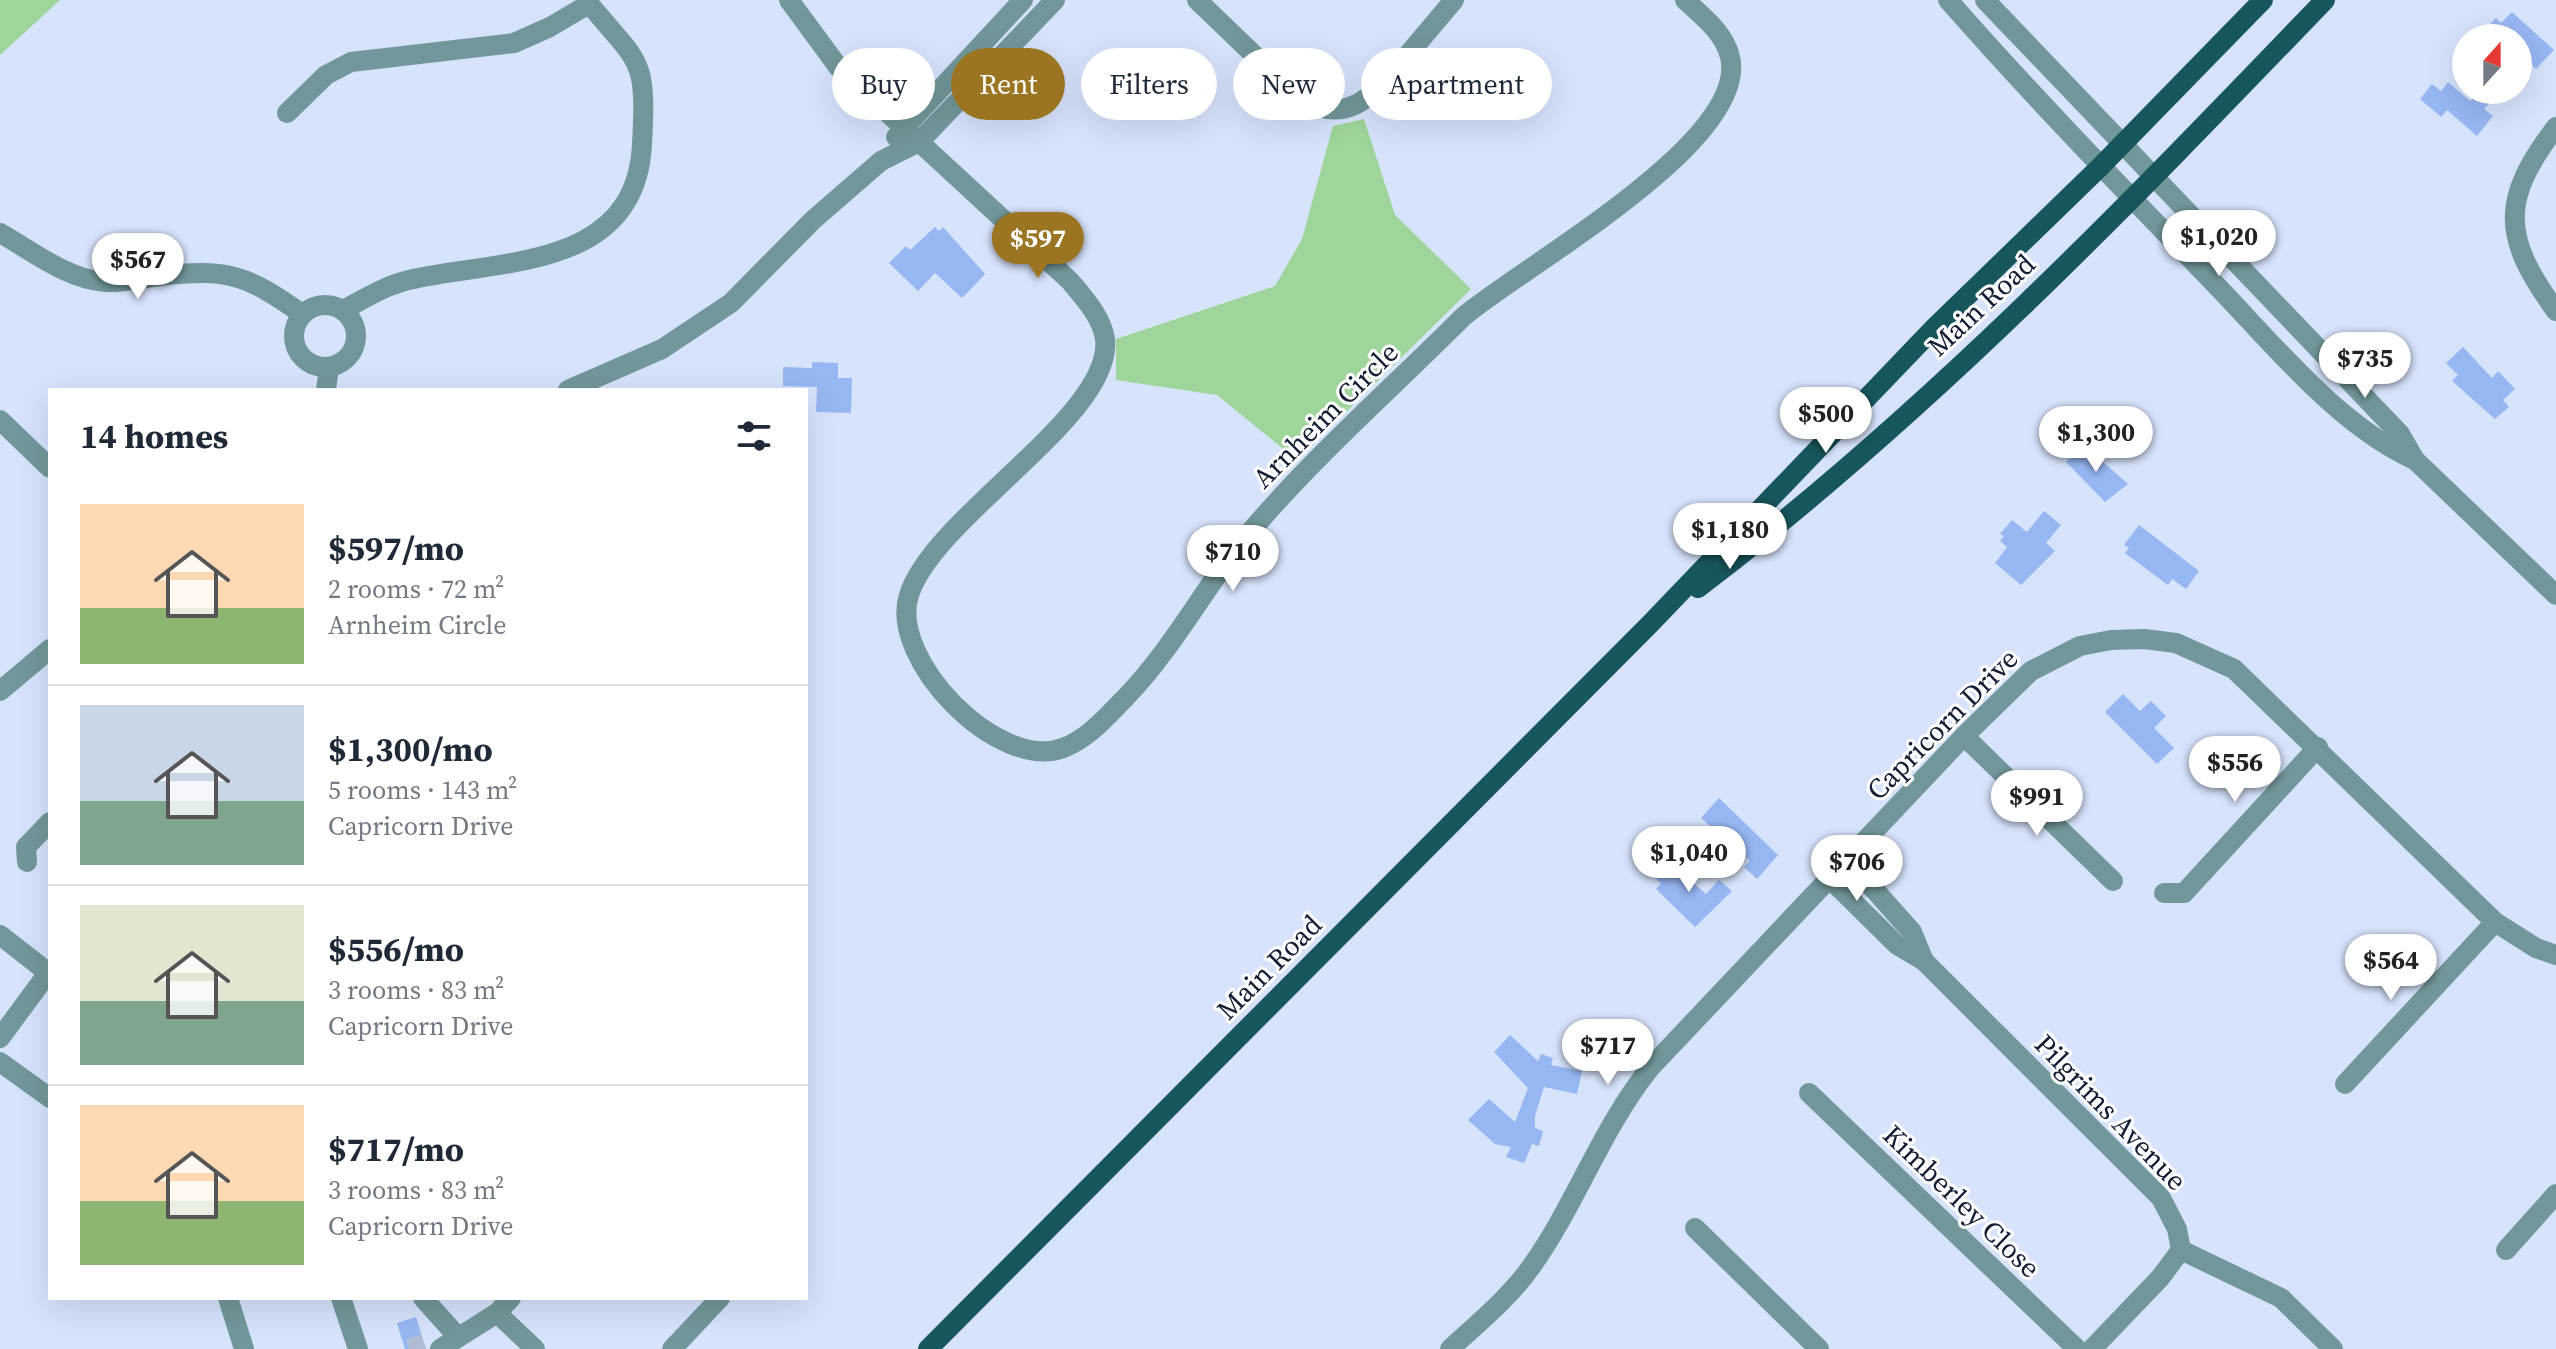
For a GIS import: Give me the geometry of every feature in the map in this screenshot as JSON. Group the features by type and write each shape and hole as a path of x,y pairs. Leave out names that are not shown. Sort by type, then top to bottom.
{"main road":[{"name":"Main Road","path":"928,1349 1650,624 1934,328 2100,167 2263,0"},
{"name":"Main Road","path":"1650,624 1768,535 1972,353 2134,200 2325,0"}],"street":[{"name":"Arnheim Circle","path":"789,0 839,68 1070,281 1089,304 1105,336 1105,356 1098,375 1077,405 925,561 907,598 906,628 919,658 948,698 977,725 1008,744 1029,751 1062,749 1104,720 1177,636 1259,521 1463,317 1497,289 1607,218 1706,126 1731,80 1730,60 1723,38 1685,0"},
{"path":"881,161 902,127 1023,0"},
{"path":"573,388 662,349 731,303 813,220 881,161 919,142 1055,0"},
{"path":"1197,0 1298,97 1316,108 1337,111 1369,99 1454,0"},
{"path":"1948,0 2100,167 2305,377 2389,448 2415,460"},
{"path":"1985,0 2120,145 2400,434 2415,460 2556,595"},
{"path":"287,113 326,75 351,62 514,43 588,2 620,36 643,75 642,155 638,178 622,206 586,241 561,253 408,280 343,310"},
{"path":"2556,127 2526,168 2517,195 2515,241 2526,265 2556,311"},
{"path":"0,233 57,266 90,280 120,282 205,272 231,275 256,282 302,314"},
{"path":"322,304 343,310 356,327 354,349 339,364 329,367 307,362 295,344 293,333 302,314 322,304"},
{"path":"326,388 329,367"},
{"path":"0,420 48,466"},
{"name":"Capricorn Drive","path":"1450,1349 1512,1291 1531,1268 1614,1119 1650,1068 1964,736 2031,671 2050,658 2080,646 2144,639 2176,643 2234,669 2318,747 2495,922 2536,948 2556,955"},
{"path":"0,691 48,651"},
{"path":"1964,736 2113,881"},
{"path":"2164,893 2184,893 2318,747"},
{"path":"27,862 25,852 29,842 48,824"},
{"name":"Pilgrims Avenue","path":"1848,860 1912,932 1924,961"},
{"name":"Pilgrims Avenue","path":"1830,879 1897,945 1924,961 2161,1198 2177,1229 2181,1250"},
{"path":"2345,1084 2495,922"},
{"path":"0,935 48,973"},
{"path":"0,1038 48,975"},
{"path":"0,1062 48,1097"},
{"name":"Kimberley Close","path":"1809,1093 2077,1349"},
{"path":"2506,1250 2556,1194"},
{"path":"1695,1228 1819,1349"},
{"path":"2092,1349 2160,1278 2181,1250 2281,1298 2333,1349"},
{"path":"229,1300 244,1349"},
{"path":"342,1300 358,1349"},
{"path":"424,1300 441,1344 504,1306 535,1349"},
{"path":"672,1349 718,1300"}],"green space":[{"path":"0,0 60,0 0,55"},
{"path":"1364,120 1395,215 1471,289 1297,460 1217,395 1116,380 1116,339 1275,286 1302,239 1333,126"}],"building":[{"path":"2512,12 2525,24 2490,24 2496,18 2501,23"},
{"path":"2532,30 2554,50 2536,69 2532,65"},
{"path":"2448,82 2452,85 2452,104 2488,104 2484,109 2493,116 2477,136 2447,110 2441,117 2420,99 2432,84 2441,91"},
{"path":"935,227 939,231 943,227 985,274 962,298 935,273 918,291 889,263 906,246 910,250"},
{"path":"2463,347 2492,378 2498,371 2515,389 2503,400 2509,407 2495,419 2452,381 2458,375 2446,363"},
{"path":"812,362 838,363 838,378 852,378 851,413 816,412 817,387 783,386 783,367 812,368"},
{"path":"2084,445 2128,484 2105,502 2066,462"},
{"path":"2044,511 2061,525 2046,543 2055,551 2021,585 1995,563 2007,547 2000,541 2004,536 2000,534 2012,520 2027,532"},
{"path":"2139,525 2199,571 2186,589 2172,579 2168,585 2125,553 2129,548 2124,545"},
{"path":"2123,694 2140,711 2151,701 2166,716 2154,728 2174,748 2157,764 2105,712"},
{"path":"1719,798 1778,855 1757,879 1744,867 1750,861 1701,818"},
{"path":"1668,861 1706,894 1719,880 1732,891 1695,927 1656,889 1661,883 1654,877"},
{"path":"1510,1035 1538,1061 1541,1054 1553,1058 1551,1065 1582,1071 1577,1094 1544,1087 1535,1116 1535,1128 1543,1131 1539,1146 1532,1144 1524,1163 1506,1157 1511,1147 1495,1144 1468,1120 1489,1099 1515,1122 1528,1088 1494,1052"},
{"path":"416,1317 426,1349 405,1349 397,1323"}],"tunnel":[{"path":"409,1349 424,1344"}]}
